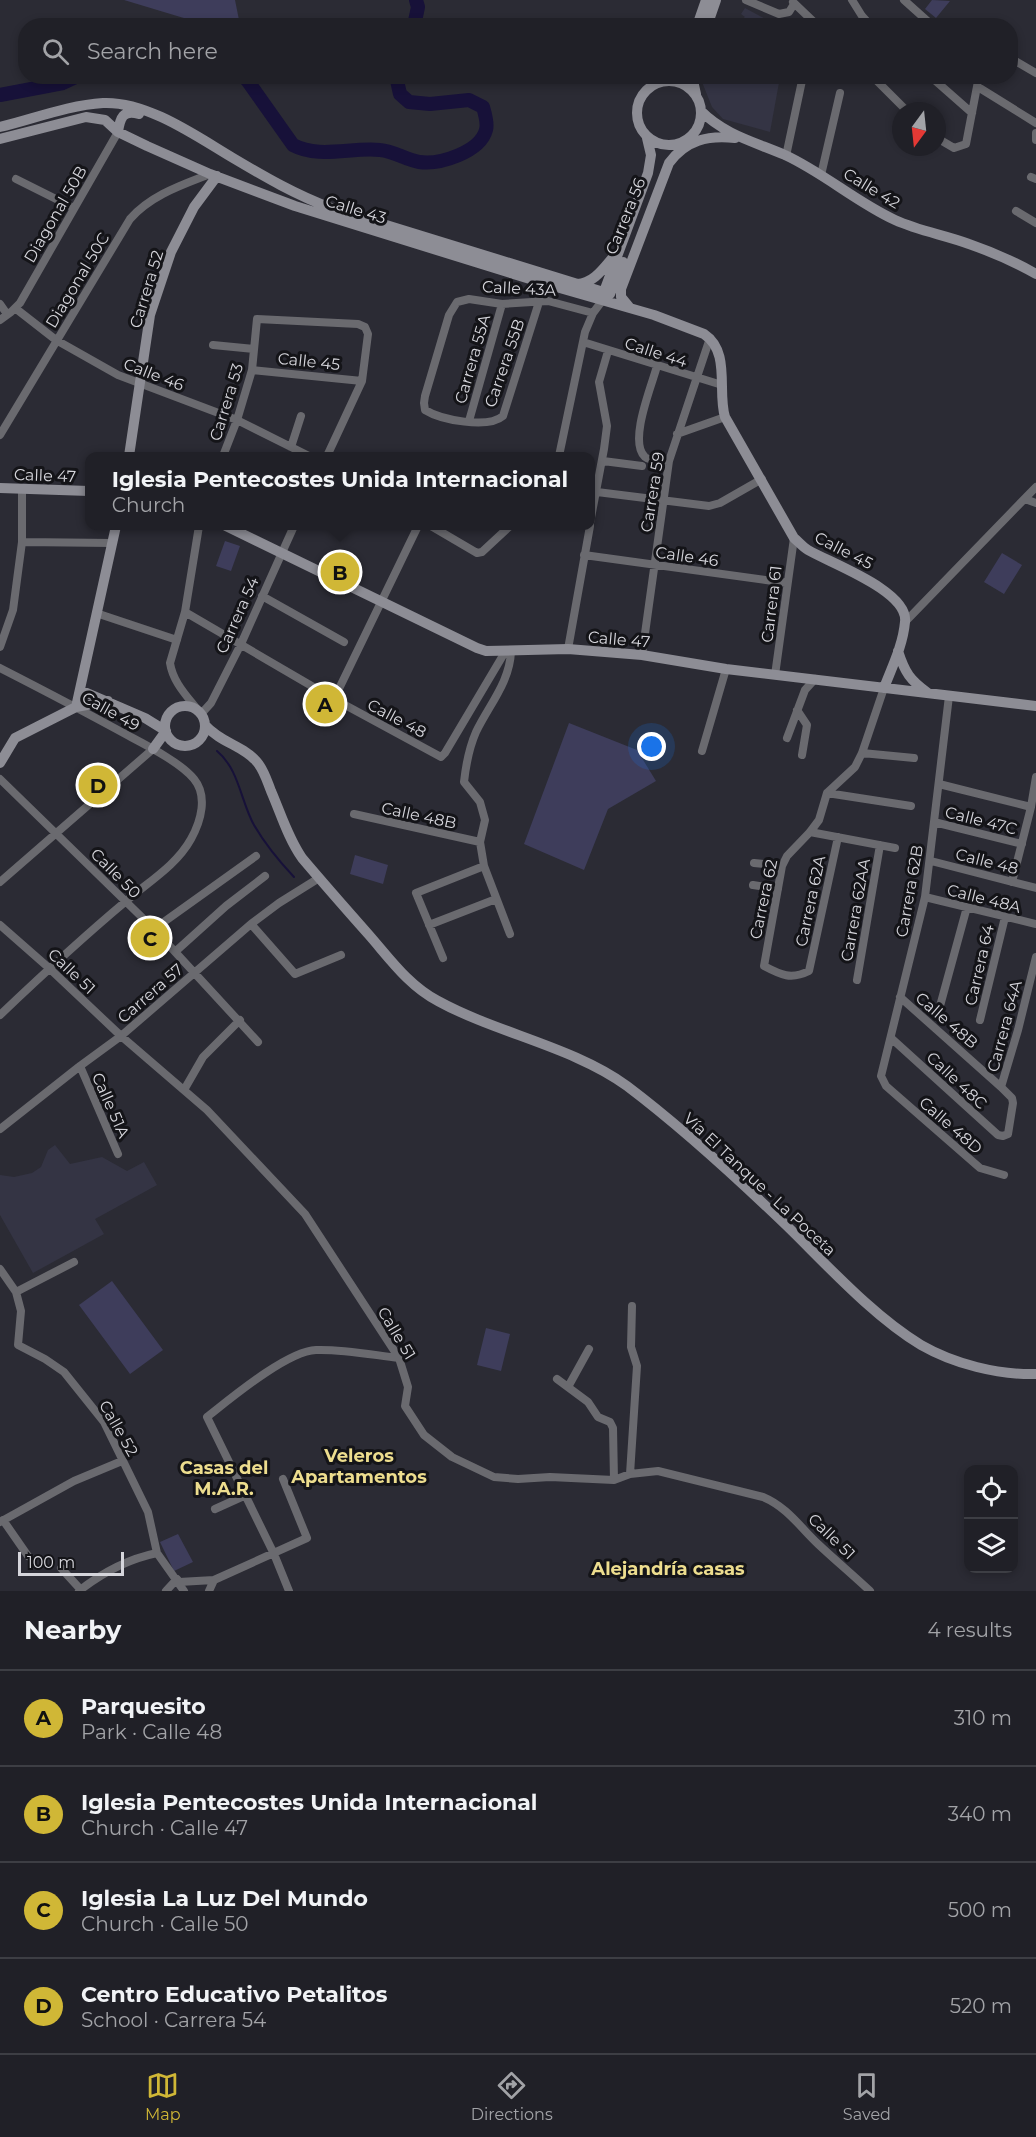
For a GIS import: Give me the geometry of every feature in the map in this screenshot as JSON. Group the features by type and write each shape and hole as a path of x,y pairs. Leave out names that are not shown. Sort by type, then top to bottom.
{"street":[{"path":"700,18 706,0"},
{"path":"710,18 716,0"},
{"path":"746,0 779,14 789,12 793,2 810,18"},
{"path":"852,0 864,18"},
{"path":"904,0 924,18"},
{"path":"1018,62 1036,73"},
{"path":"654,84 639,99 636,109 637,120 640,130 647,138 662,145 686,141 696,130 701,111 694,84"},
{"path":"682,84 697,97"},
{"path":"786,156 801,84"},
{"path":"880,84 898,102"},
{"path":"939,84 972,113"},
{"path":"946,143 954,148 961,148 966,144 978,84"},
{"path":"978,87 1036,123"},
{"path":"821,175 840,93"},
{"name":"Calle 43","path":"0,128 83,106 104,103 136,106 206,142 299,196 575,284 630,308 681,323 710,338"},
{"name":"Calle 42","path":"701,111 718,126 786,156 821,175 872,208 898,221 970,244 1036,274"},
{"path":"118,132 124,114 135,112 196,141 206,142"},
{"name":"Calle 43","path":"0,139 86,117 105,120 118,132 213,175 295,206 605,296"},
{"name":"Diagonal 50B","path":"15,308 118,132"},
{"path":"1036,133 1036,140"},
{"path":"630,308 621,297 621,289 669,163 674,157 702,139 714,137 744,139"},
{"name":"Carrera 56","path":"605,296 650,164 651,155 647,138"},
{"name":"Carrera 56","path":"560,452 583,342 593,313 605,296 661,166 678,144"},
{"path":"228,181 235,180 260,188 263,184 261,174"},
{"name":"Diagonal 50C","path":"0,435 56,340 138,210 161,195 213,175"},
{"name":"Carrera 52","path":"130,452 150,315 171,252 213,175"},
{"path":"16,179 74,208"},
{"path":"1016,211 1036,223"},
{"path":"575,284 590,281 620,250"},
{"name":"Calle 43A","path":"469,421 458,421 430,414 425,410 424,404 449,315 457,302 463,300 502,304 558,303 593,313"},
{"name":"Carrera 55B","path":"469,421 494,421 503,416 539,302"},
{"path":"0,304 8,314"},
{"name":"Carrera 55A","path":"469,421 502,304"},
{"path":"0,320 15,308"},
{"name":"Calle 46","path":"15,308 56,340 92,362 139,383 237,420 301,452"},
{"name":"Carrera 53","path":"225,452 252,370 258,319 358,324 365,327 368,334 362,381"},
{"name":"Carrera 59","path":"642,655 669,461 676,434 710,338"},
{"name":"Calle 45","path":"710,338 722,370 722,405 725,417 794,538 806,548 877,584 909,611"},
{"name":"Calle 44","path":"583,342 722,386"},
{"path":"213,345 254,349"},
{"path":"595,497 603,461 607,426 599,381 608,351"},
{"path":"657,366 638,437 645,457 650,460 669,461"},
{"name":"Calle 45","path":"252,370 362,381"},
{"path":"329,452 362,381"},
{"path":"291,447 301,416"},
{"path":"676,434 725,417"},
{"path":"603,461 642,466"},
{"path":"597,492 709,506 716,505 762,479"},
{"path":"884,688 898,651 909,611 1036,487"},
{"name":"Calle 47","path":"0,488 85,491"},
{"path":"0,647 13,610 22,542 22,490"},
{"path":"1025,499 1036,503"},
{"path":"76,707 115,530"},
{"path":"80,690 145,718 184,746 198,742 204,734 202,717 178,685 170,663 185,612 198,530"},
{"name":"Calle 47","path":"236,530 480,650 506,653 568,649 642,655 808,682 884,688 1036,706"},
{"name":"Carrera 54","path":"202,717 241,644 292,530"},
{"path":"334,699 416,530"},
{"path":"439,530 477,553 482,552 505,530"},
{"path":"568,649 589,530"},
{"name":"Carrera 61","path":"776,675 794,538"},
{"path":"22,542 112,543"},
{"name":"Calle 46","path":"584,555 787,583"},
{"path":"262,596 344,642"},
{"name":"Calle 48","path":"185,612 334,699 441,757 506,653"},
{"path":"96,613 177,640"},
{"path":"898,651 904,670 913,682 929,694"},
{"path":"506,653 509,665 506,679 477,730 468,753 464,782 480,802 485,820 480,842 484,866 510,934"},
{"name":"Calle 49","path":"0,668 153,749 194,779 200,789 203,797 202,806 192,839 170,866 126,901"},
{"path":"702,751 726,669"},
{"path":"787,738 808,682"},
{"name":"Carrera 62","path":"764,966 782,866 787,856 819,820 827,793 855,767 884,688"},
{"name":"Carrera 62B","path":"886,1086 881,1076 925,897 931,861 950,696"},
{"path":"0,763 15,738 76,707 108,701"},
{"path":"145,718 168,717 180,707 191,707 202,717"},
{"path":"797,710 807,725 802,755"},
{"path":"0,882 58,834 168,735 168,717"},
{"name":"Vía El Tanque - La Poceta","path":"202,717 216,736 248,753 257,761 264,772 292,843 302,858 403,975 423,992 439,1002 603,1072 639,1096 696,1142 882,1315 920,1344 958,1361 991,1370 1014,1374 1036,1374"},
{"name":"Vía El Tanque - La Poceta","path":"198,742 232,746"},
{"path":"862,753 914,758"},
{"path":"1012,882 1031,807 1036,777"},
{"name":"Calle 50","path":"0,779 176,951 258,1042"},
{"path":"939,784 1031,807"},
{"path":"827,793 911,806"},
{"name":"Calle 48B","path":"354,814 480,842"},
{"name":"Calle 47C","path":"934,822 1022,844"},
{"path":"810,832 895,848"},
{"name":"Carrera 62A","path":"764,966 780,974 798,976 809,971 838,837"},
{"name":"Carrera 62AA","path":"857,981 880,845"},
{"path":"154,929 256,856"},
{"name":"Calle 48","path":"931,861 1036,888"},
{"path":"754,863 782,866"},
{"path":"442,958 416,893 484,866"},
{"path":"176,951 226,906 265,876"},
{"name":"Carrera 57","path":"0,1129 121,1036 251,924 319,878"},
{"path":"753,885 778,889"},
{"name":"Calle 48A","path":"925,897 1036,924"},
{"path":"429,924 496,899"},
{"path":"0,1015 49,968 126,901"},
{"path":"940,1006 967,908"},
{"name":"Carrera 64","path":"980,1020 1005,917"},
{"path":"251,924 295,974 341,955"},
{"name":"Calle 51","path":"0,925 121,1036 207,1110 305,1214 399,1358 408,1387 405,1406 424,1435 452,1457 500,1478 550,1477 614,1480 630,1474 658,1471 762,1497 776,1502 870,1591"},
{"name":"Carrera 64A","path":"1008,1134 1013,1104 1012,1098 1001,1087 1036,957"},
{"name":"Calle 48B","path":"900,997 1001,1087"},
{"path":"184,1090 203,1057 240,1020"},
{"name":"Calle 48C","path":"891,1038 998,1135 1008,1134"},
{"name":"Calle 51A","path":"80,1066 118,1154"},
{"name":"Calle 48D","path":"886,1086 980,1168 1004,1175"},
{"path":"16,1292 74,1262"},
{"name":"Calle 52","path":"0,1269 16,1292 21,1311 18,1345 64,1372 104,1422 148,1512 162,1562 184,1591"},
{"path":"630,1474 637,1366 631,1347 632,1306"},
{"path":"568,1387 589,1348"},
{"path":"289,1591 274,1554 207,1417 277,1366 315,1350 399,1358"},
{"path":"557,1379 588,1402 598,1417 610,1422 613,1428 614,1480"},
{"path":"28,1556 2,1521 74,1481 122,1461"},
{"path":"166,1591 178,1581 214,1581 307,1538 283,1479"},
{"path":"215,1509 246,1495"},
{"path":"61,1568 80,1590 102,1574 136,1557 158,1553"},
{"path":"209,1591 214,1581"}],"shaded area":[{"path":"124,0 235,0 239,18 184,18"},
{"path":"932,0 950,1 936,18 925,9"},
{"path":"745,8 764,18 744,18 745,17 741,14"},
{"path":"703,84 779,84 770,132 723,119 712,107"},
{"path":"225,541 240,546 231,571 216,566"},
{"path":"1002,553 1022,565 1004,594 984,582"},
{"path":"569,723 637,750 656,781 608,809 584,870 524,844"},
{"path":"355,855 388,865 383,884 350,874"},
{"path":"55,1145 70,1164 102,1157 127,1171 144,1162 157,1185 95,1219 104,1234 33,1273 0,1215 0,1175 14,1177 32,1173 41,1167 48,1150"},
{"path":"112,1281 163,1350 130,1374 79,1305"},
{"path":"486,1328 510,1334 501,1371 477,1365"},
{"path":"178,1534 193,1562 174,1571 160,1542"}],"waterway":[{"path":"416,0 418,7 416,18"},
{"path":"0,95 58,84"},
{"path":"250,84 293,145 303,149 324,152 380,150 414,161 428,162 448,159 468,151 482,138 487,124 483,107 469,100 430,104 409,102 400,94 398,84"},
{"path":"217,751 235,776 258,832 294,877"}],"place":[{"name":"Iglesia Pentecostes Unida Internacional","path":"340,572"},
{"name":"Parquesito","path":"325,704"},
{"name":"Centro Educativo Petalitos","path":"98,785"},
{"name":"Iglesia La Luz Del Mundo","path":"150,938"}],"district":[{"name":"Veleros Apartamentos","path":"359,1466"},
{"name":"Casas del M.A.R.","path":"224,1478"},
{"name":"Alejandría casas","path":"668,1569"}]}
